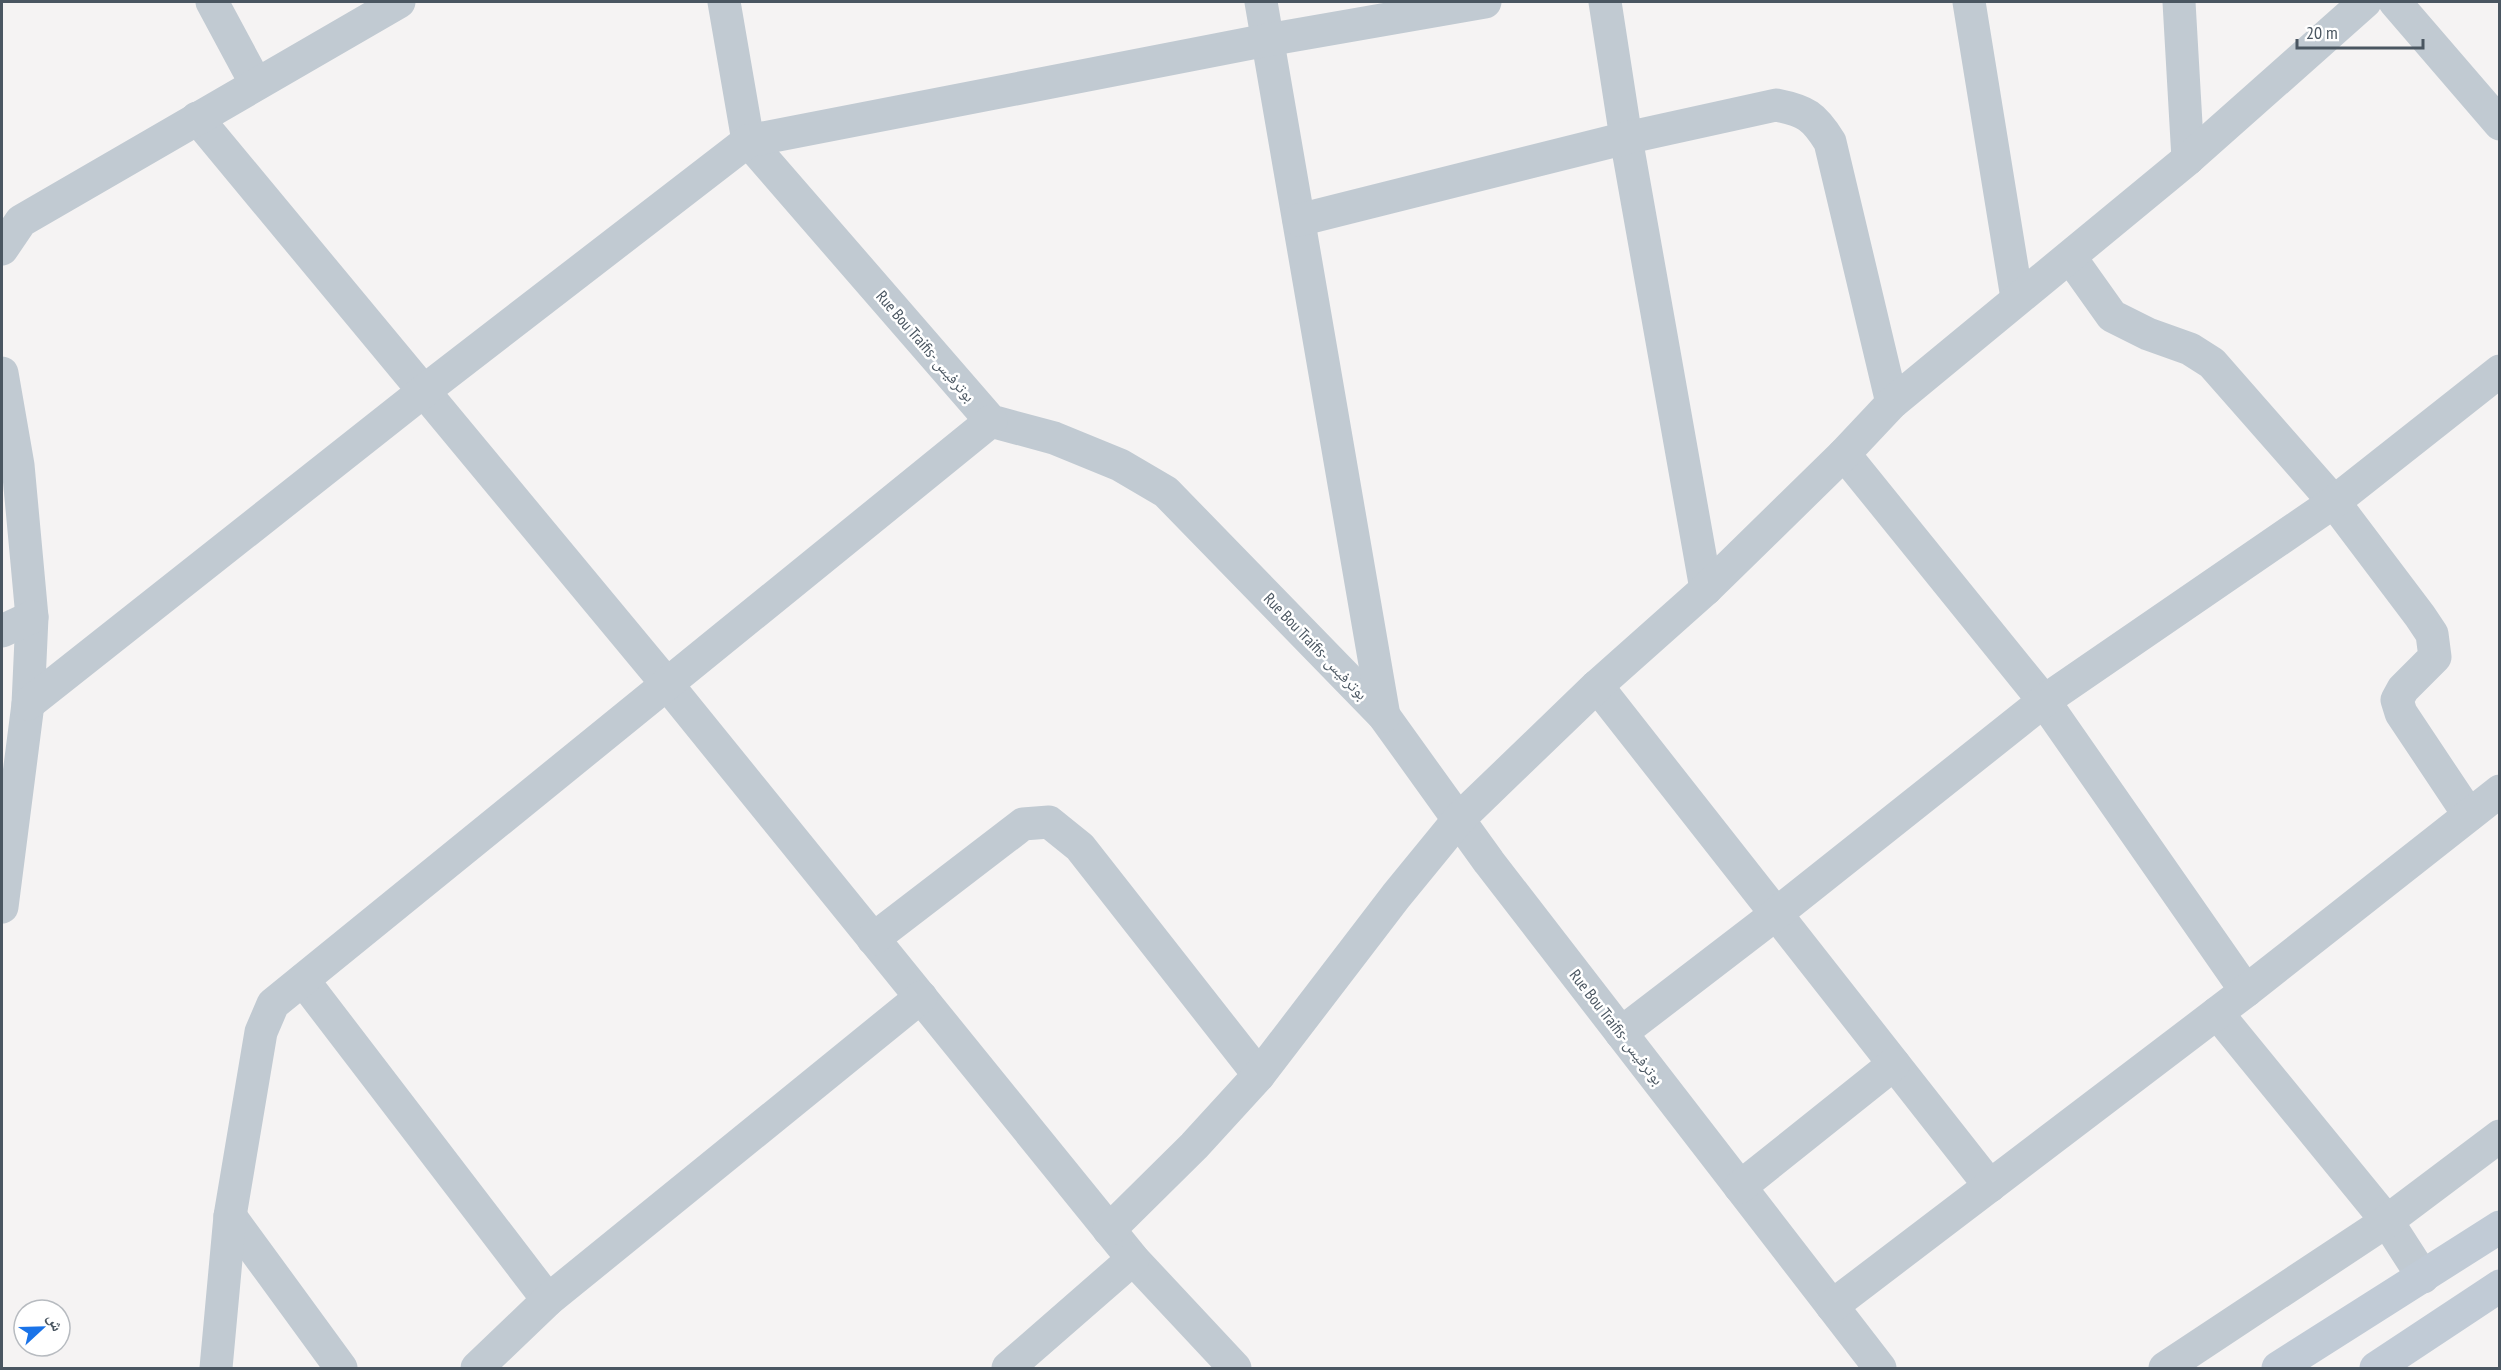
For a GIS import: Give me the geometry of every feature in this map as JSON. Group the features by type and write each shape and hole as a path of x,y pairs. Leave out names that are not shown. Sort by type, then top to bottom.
{"main road":[{"path":"2278,1368 2499,1227"},
{"path":"2376,1368 2499,1286"}],"street":[{"path":"212,2 256,84"},
{"path":"2,249 11,221 399,2"},
{"path":"724,2 748,141"},
{"path":"1261,2 1384,716"},
{"path":"28,704 424,391 748,141 1267,40 1485,2"},
{"path":"1605,2 1626,138 1706,589"},
{"path":"1969,2 2017,298"},
{"path":"2179,2 2188,159"},
{"path":"1109,1230 1194,1146 1259,1075 1458,819 1597,686 1706,589 1844,454 1892,403 2188,159 2365,2"},
{"path":"2395,2 2499,124"},
{"path":"1299,220 1626,138 1776,105 1799,110 1818,123 1830,142 1892,403"},
{"path":"197,118 666,683 1133,1259 1235,1368"},
{"name":"Rue Bou Traifis- بوترفيس","path":"748,141 991,421 1054,438 1120,465 1166,492 1384,716 1458,819 1880,1368"},
{"path":"1832,1306 2488,806 2401,714 2397,700 2403,688 2435,657 2432,634 2334,502 2212,363 2190,349 2148,334 2112,316 2070,258"},
{"path":"1621,1033 1776,914 2044,701 2334,502 2499,371"},
{"path":"2,373 18,465 32,617 28,704 2,907"},
{"path":"216,1368 230,1216 261,1032 273,1004 991,421"},
{"path":"1844,454 2044,701 2246,991"},
{"path":"2,631 32,617"},
{"path":"1597,686 1990,1186"},
{"path":"873,939 1023,824 1048,822 1080,847 1259,1075"},
{"path":"303,980 548,1300"},
{"path":"477,1368 548,1300 921,997"},
{"path":"2217,1012 2387,1221 2423,1277"},
{"path":"1740,1187 1894,1065"},
{"path":"2165,1368 2387,1221 2499,1136"},
{"path":"230,1216 341,1368"},
{"path":"1008,1368 1133,1259"}]}
